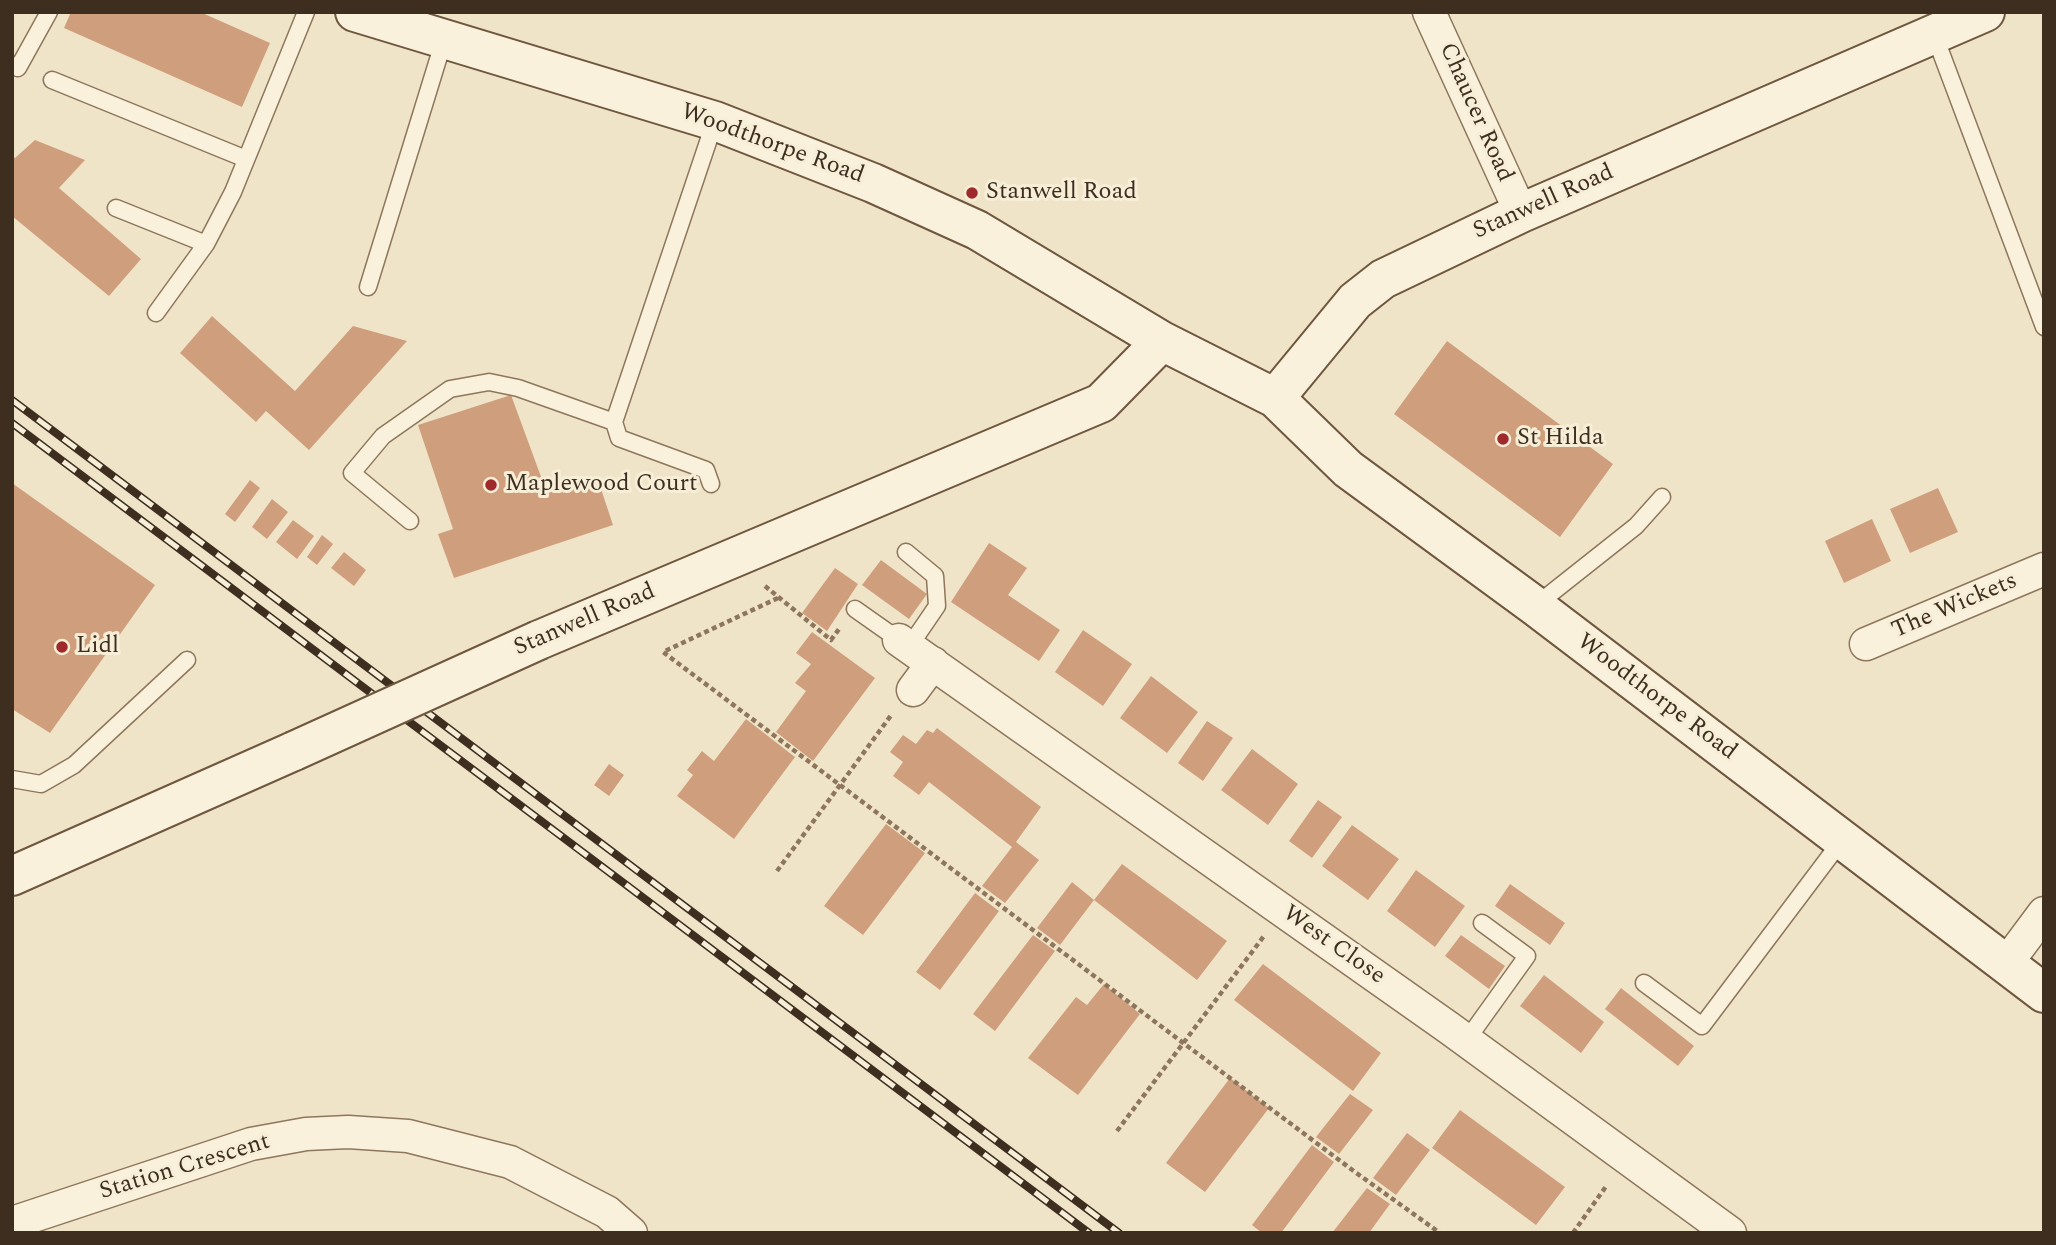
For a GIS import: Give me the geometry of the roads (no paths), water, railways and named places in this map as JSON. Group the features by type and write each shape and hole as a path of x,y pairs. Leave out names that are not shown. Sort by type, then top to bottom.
{"street":[{"name":"Woodthorpe Road","path":"355,12 715,121 873,183 977,230 1162,341"},
{"name":"Chaucer Road","path":"1429,12 1521,213"},
{"name":"Stanwell Road","path":"1275,398 1355,300 1383,279 1521,213 1935,26 1984,12"},
{"name":"Stanwell Road","path":"12,876 539,640 1101,403 1162,341"},
{"path":"1162,341 1275,398"},
{"name":"Woodthorpe Road","path":"1275,398 1348,469 1535,606 2044,993"},
{"name":"The Wickets","path":"1866,644 2044,569"},
{"path":"913,650 913,690"},
{"name":"West Close","path":"913,650 1466,1041 1730,1233"},
{"path":"2006,964 2044,913"},
{"name":"Station Crescent","path":"12,1223 251,1144 306,1134 348,1132 408,1136 510,1162 607,1212 631,1233"}],"lane":[{"path":"12,65 18,68 49,12"},
{"path":"156,313 206,244 233,192 306,12"},
{"path":"1935,26 2044,327"},
{"path":"368,287 444,40"},
{"path":"52,80 246,159"},
{"path":"711,484 706,470 619,438 614,422 715,121"},
{"path":"116,208 206,244"},
{"path":"410,521 352,473 383,436 450,388 489,382 518,388 614,422"},
{"path":"1535,606 1636,526 1662,497"},
{"path":"855,609 913,650 937,606 935,576 906,552"},
{"path":"12,779 41,784 74,765 187,660"},
{"path":"1644,983 1702,1026 1842,840"},
{"path":"1466,1041 1527,956 1482,923"}],"railway":[{"path":"12,400 1119,1233"},
{"path":"12,423 1089,1233"}],"place":[{"name":"Stanwell Road","path":"972,193"},
{"name":"St Hilda","path":"1503,439"},
{"name":"Maplewood Court","path":"491,485"},
{"name":"Lidl","path":"62,647"}]}
